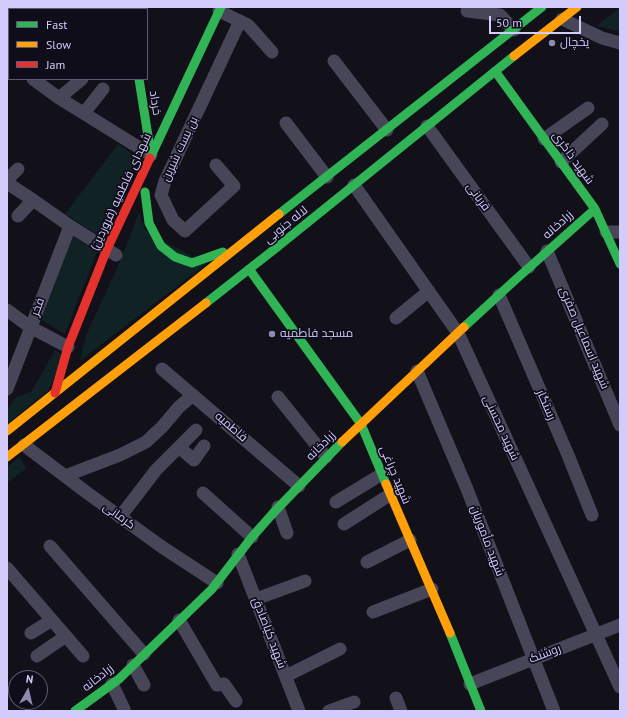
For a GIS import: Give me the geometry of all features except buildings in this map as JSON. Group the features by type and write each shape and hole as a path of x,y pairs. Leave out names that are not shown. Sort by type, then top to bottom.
{"main road":[{"name":"لاله جنوبی","path":"7,457 24,444 239,247 542,7"},
{"name":"لاله جنوبی","path":"7,431 55,393 77,370 194,288 249,269 577,7"},
{"name":"شهدای فاطمیه (فروردین)","path":"55,393 72,348 114,253 151,155 228,14"},
{"name":"شهید ذاکری","path":"495,71 595,209 620,264"},
{"name":"خرداد","path":"139,80 151,155"},
{"name":"شهدای فاطمیه (فروردین)","path":"138,206 146,188 149,223 161,246 175,257 181,259"},
{"name":"زرادخانه","path":"75,711 119,679 212,589 238,554 278,507 360,424 458,334 499,294 595,209"},
{"path":"181,259 192,263 239,247"},
{"path":"181,259 194,288"},
{"name":"شهید چراغی","path":"249,269 360,424 432,589 481,711"},
{"name":"شهدای فاطمیه (فروردین)","path":"72,348 85,328"}],"street":[{"path":"467,11 500,15 514,30"},
{"path":"228,14 248,25 272,52"},
{"name":"بن بست شیرین","path":"216,165 234,186 184,231 173,220 161,195 228,14"},
{"path":"562,19 602,38 620,42"},
{"path":"334,61 387,130"},
{"path":"34,80 59,98 151,155"},
{"path":"59,98 81,80"},
{"path":"84,113 103,89"},
{"path":"544,139 588,108"},
{"path":"286,123 327,177"},
{"path":"561,162 602,124"},
{"name":"قربانی","path":"427,126 529,267"},
{"path":"18,169 7,181 70,226 114,253"},
{"name":"شهید محسنی","path":"354,185 458,334 620,688"},
{"path":"18,216 33,200"},
{"name":"فخر","path":"7,389 70,226"},
{"path":"606,232 620,232"},
{"name":"شهید اسماعیل صفری","path":"547,251 620,425"},
{"path":"396,318 429,291"},
{"name":"رستگار","path":"499,294 592,515"},
{"path":"7,310 30,327 72,348"},
{"name":"فاطمیه","path":"162,369 299,486"},
{"name":"شهید مأموریان","path":"417,372 467,489 554,711"},
{"path":"65,476 120,456 146,442 162,427 179,407 193,395"},
{"path":"278,396 326,458"},
{"path":"120,517 156,470 196,430"},
{"name":"کرمانی","path":"24,444 120,517 217,583"},
{"path":"179,447 194,460 204,446"},
{"path":"336,502 382,474"},
{"path":"203,493 252,537"},
{"path":"344,524 391,494"},
{"path":"278,507 287,533"},
{"path":"367,562 410,540"},
{"path":"50,546 144,654"},
{"name":"شهید کیاصادق","path":"238,554 299,711"},
{"path":"7,568 83,656"},
{"path":"256,599 305,581"},
{"path":"373,612 432,589"},
{"path":"32,633 52,620"},
{"path":"179,620 217,685 224,684 236,701"},
{"name":"روشنک","path":"470,684 620,625"},
{"path":"37,656 66,636"},
{"path":"286,676 340,649"},
{"path":"133,665 144,685"},
{"path":"112,684 124,709"},
{"path":"396,698 401,711"},
{"path":"329,711 354,702"}],"shaded area":[{"path":"620,7 620,32 597,26"},
{"path":"118,144 138,158 99,236 65,214"},
{"path":"139,212 145,230 206,264 80,361 86,335 119,264"},
{"path":"72,235 97,252 65,334 40,319"},
{"path":"55,350 63,355 50,389 7,424 7,410 16,397 31,392"},
{"path":"19,457 27,468 7,483 7,467"}],"traffic: fast":[{"path":"150,158 221,7"},
{"path":"279,214 542,7"},
{"path":"206,303 514,56"},
{"path":"495,71 595,209 620,264"},
{"path":"139,80 151,155"},
{"path":"145,192 149,223 161,246 175,257 192,263 223,252"},
{"path":"464,327 595,209"},
{"path":"249,269 361,424 386,484"},
{"path":"75,711 119,679 212,589 252,537 342,442"},
{"path":"450,633 481,711"}],"traffic: slow":[{"path":"514,56 577,7"},
{"path":"7,431 279,214"},
{"path":"7,457 206,303"},
{"path":"342,442 464,327"},
{"path":"386,484 450,633"}],"traffic: jam":[{"path":"55,393 68,347 107,249 150,158"}],"place":[{"name":"یخچال","path":"552,43"},
{"name":"مسجد فاطمیه","path":"272,334"}]}
